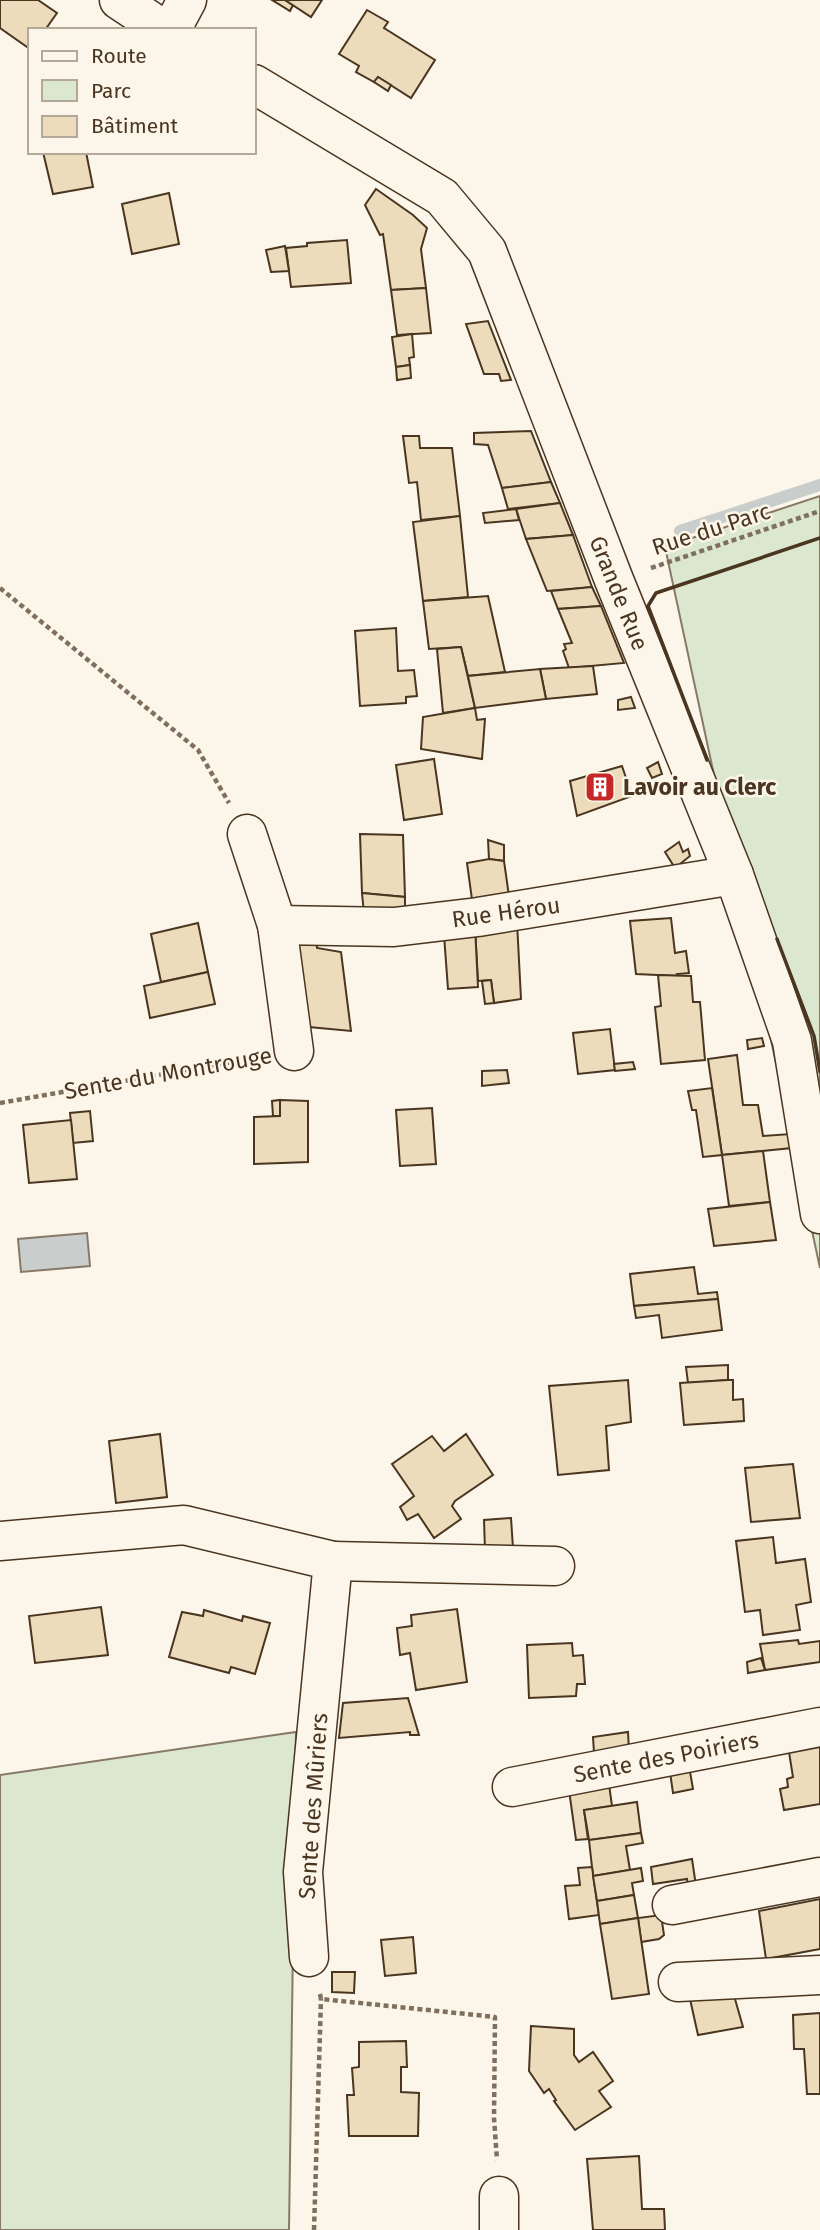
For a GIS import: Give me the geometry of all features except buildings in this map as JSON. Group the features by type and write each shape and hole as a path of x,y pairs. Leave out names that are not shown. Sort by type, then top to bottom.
{"street":[{"path":"119,0 161,28"},
{"path":"172,28 187,0"},
{"name":"Grande Rue","path":"256,85 442,197 487,251 614,580 734,875 792,1041 820,1214"},
{"name":"Sente du Montrouge","path":"247,834 276,925 294,1051"},
{"name":"Rue Hérou","path":"276,925 394,927 478,917 734,875"},
{"path":"0,1541 184,1525 333,1561 555,1566"},
{"name":"Sente des Mûriers","path":"309,1957 303,1872 333,1561"},
{"name":"Sente des Poiriers","path":"512,1787 820,1727"},
{"path":"672,1905 820,1877"},
{"path":"678,1982 820,1975"}],"path":[{"name":"Rue du Parc","path":"614,580 820,511"},
{"path":"0,588 198,750 247,834"},
{"name":"Sente du Montrouge","path":"0,1103 294,1051"},
{"path":"309,1957 321,1999 314,2230"},
{"path":"321,1999 495,2017 494,2119 499,2213"}],"green space":[{"path":"820,496 820,1268 665,547"},
{"path":"296,1732 289,2230 0,2230 0,1775"}],"shaded area":[{"path":"87,1233 90,1266 21,1272 18,1239"}],"waterway":[{"path":"680,531 820,485"}],"wall":[{"path":"707,760 648,606 656,593 820,538"},
{"path":"777,939 814,1036 820,1072"}],"place":[{"name":"Lavoir au Clerc","path":"600,787"}]}
